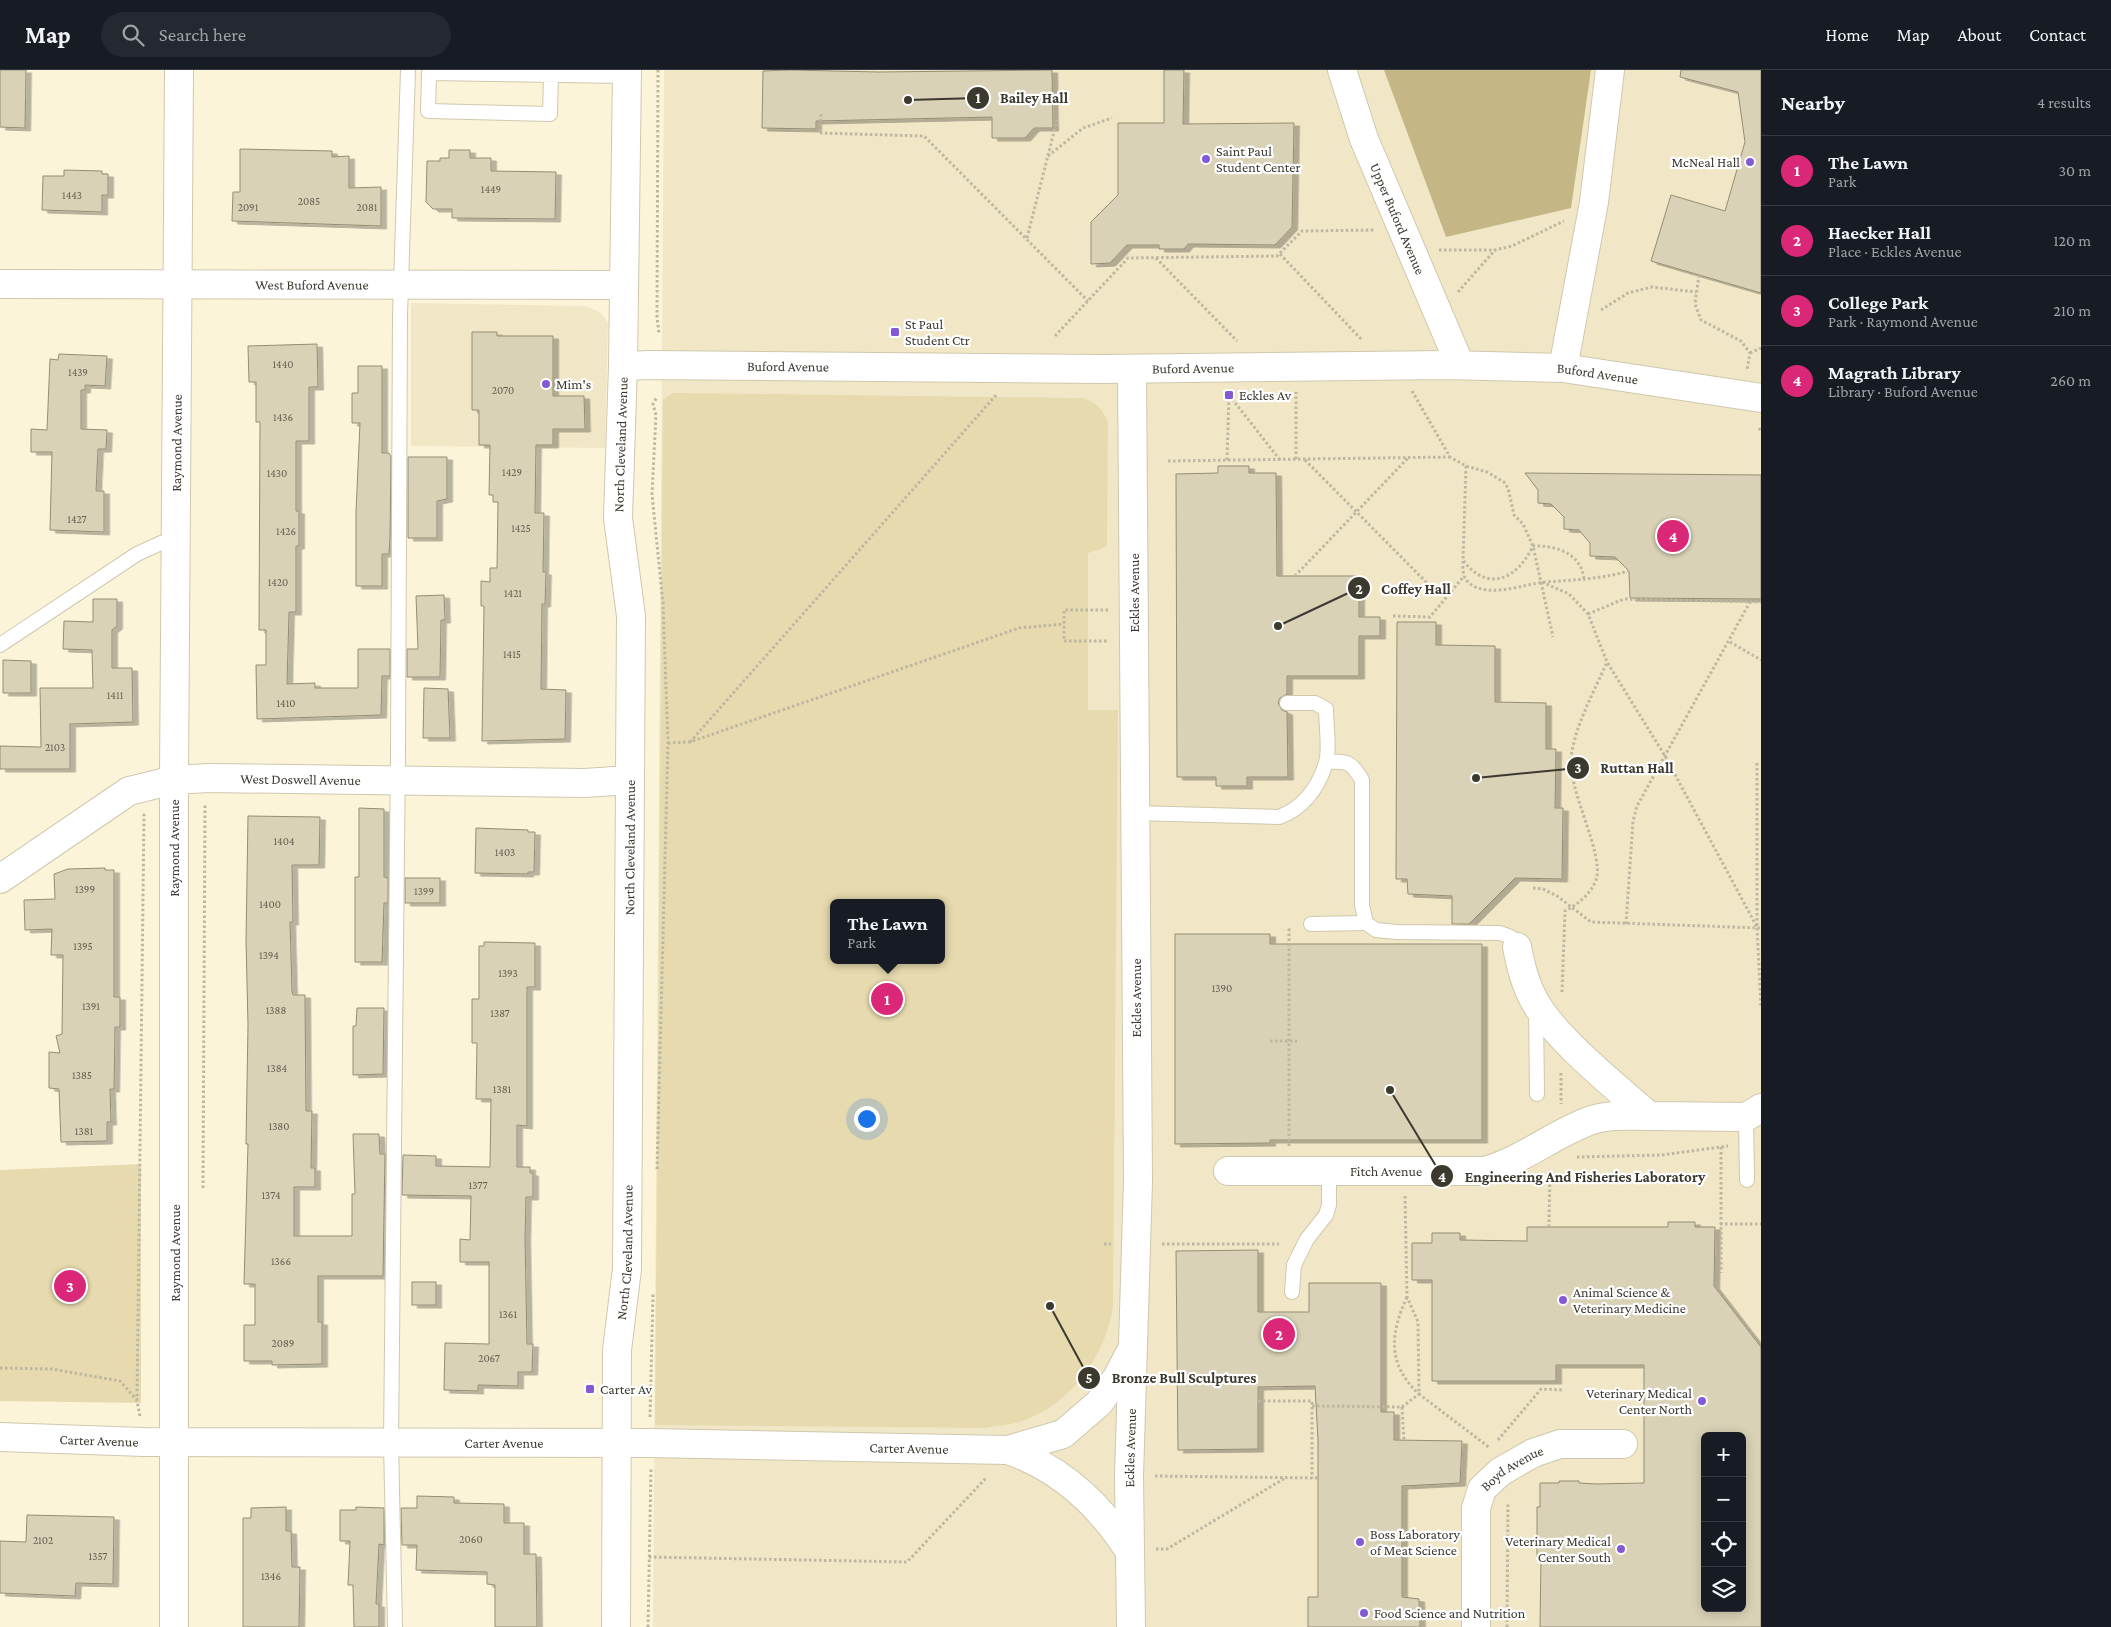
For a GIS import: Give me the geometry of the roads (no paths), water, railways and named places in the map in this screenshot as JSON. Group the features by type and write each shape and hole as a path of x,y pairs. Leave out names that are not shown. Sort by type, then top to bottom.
{"street":[{"name":"Raymond Avenue","path":"174,1627 174,780 179,70"},
{"name":"Upper Buford Avenue","path":"1342,70 1364,140 1460,365"},
{"path":"1562,368 1594,202 1610,70"},
{"name":"North Cleveland Avenue","path":"616,1627 617,1350 627,1270 628,780 631,616 618,518 624,366 627,73"},
{"name":"West Buford Avenue","path":"0,284 400,283 624,285"},
{"name":"Buford Avenue","path":"624,366 651,364 1132,369 1460,365 1562,368 1761,398"},
{"name":"Eckles Avenue","path":"1131,1627 1139,1549 1129,1476 1137,1244 1135,610 1132,369"},
{"name":"West Doswell Avenue","path":"0,879 129,791 174,780 209,778 585,783 628,780"},
{"path":"1517,947 1524,979 1536,1003 1560,1033 1649,1116"},
{"name":"Fitch Avenue","path":"1228,1171 1484,1171 1505,1166 1561,1135 1593,1120 1611,1116 1754,1112"},
{"name":"Carter Avenue","path":"1008,1450 1063,1434 1099,1403 1117,1378 1133,1348"},
{"name":"Carter Avenue","path":"0,1437 175,1442 650,1443 1008,1450 1032,1458 1076,1489 1097,1506 1139,1549"},
{"name":"Boyd Avenue","path":"1476,1627 1476,1508 1482,1490 1500,1472 1542,1450 1560,1444 1623,1444"}],"lane":[{"path":"395,1627 391,1443 398,781 400,283 408,111 408,70"},
{"path":"428,111 428,72 551,75 627,73"},
{"path":"408,111 550,114 551,75"},
{"path":"0,645 137,554 161,543 177,541"},
{"path":"1135,813 1280,817 1296,811 1310,796 1326,762 1326,709 1315,703 1287,703"},
{"path":"1326,762 1345,761 1355,768 1362,780 1362,905 1366,923"},
{"path":"1311,924 1366,923 1376,930 1396,932 1500,933 1510,937 1517,947"},
{"path":"1536,1003 1537,1094"},
{"path":"1747,1180 1754,1112"},
{"path":"1292,1292 1294,1265 1307,1238 1326,1215 1329,1205 1329,1171"}],"place":[{"name":"Bailey Hall","path":"908,100"},
{"name":"Saint Paul Student Center","path":"1206,159"},
{"name":"McNeal Hall","path":"1750,162"},
{"name":"St Paul Student Ctr","path":"895,332"},
{"name":"Mim's","path":"546,384"},
{"name":"Eckles Av","path":"1229,395"},
{"name":"Magrath Library","path":"1673,536"},
{"name":"Coffey Hall","path":"1278,626"},
{"name":"Ruttan Hall","path":"1476,778"},
{"name":"The Lawn","path":"887,999"},
{"name":"Engineering And Fisheries Laboratory","path":"1390,1090"},
{"name":"College Park","path":"70,1286"},
{"name":"Animal Science & Veterinary Medicine","path":"1563,1300"},
{"name":"Bronze Bull Sculptures","path":"1050,1306"},
{"name":"Haecker Hall","path":"1279,1334"},
{"name":"Carter Av","path":"590,1389"},
{"name":"Veterinary Medical Center North","path":"1702,1401"},
{"name":"Boss Laboratory of Meat Science","path":"1360,1542"},
{"name":"Veterinary Medical Center South","path":"1621,1549"},
{"name":"Food Science and Nutrition","path":"1364,1613"}]}
